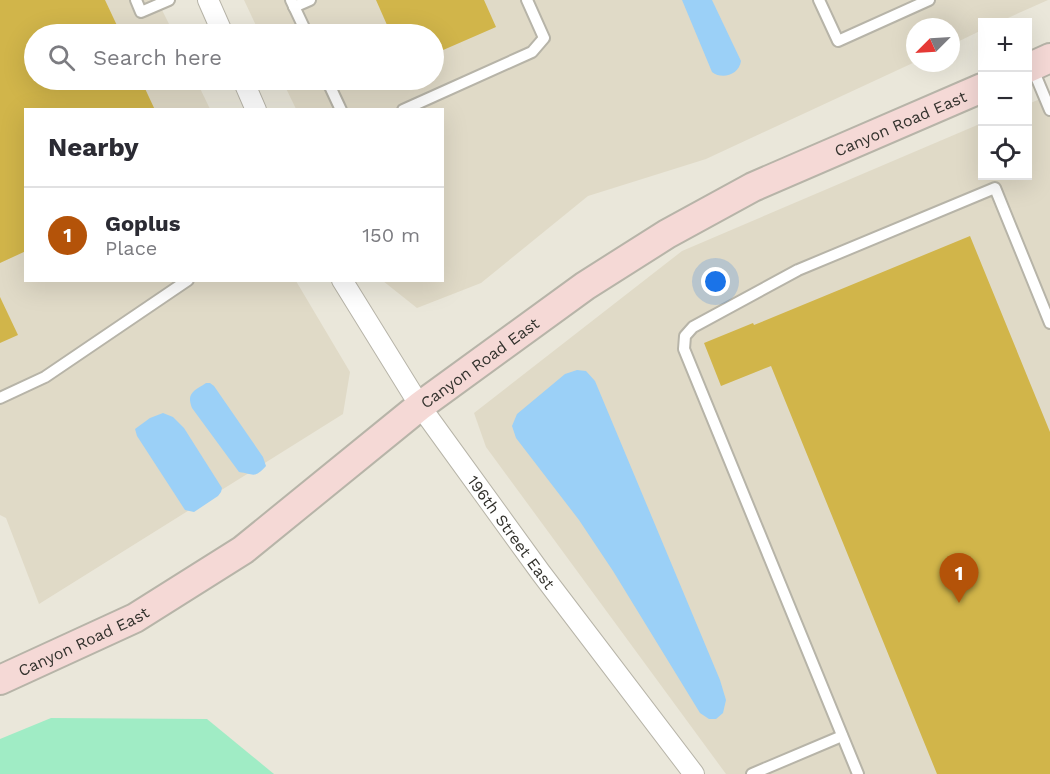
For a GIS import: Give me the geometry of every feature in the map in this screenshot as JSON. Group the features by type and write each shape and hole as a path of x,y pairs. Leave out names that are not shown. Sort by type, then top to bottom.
{"main road":[{"name":"Canyon Road East","path":"0,680 135,618 243,550 420,406 585,286 667,234 753,188 978,90"}],"street":[{"path":"207,0 218,24"},
{"path":"247,90 255,108"},
{"name":"196th Street East","path":"343,282 420,406 541,573 694,774"}],"lane":[{"path":"136,0 141,12 169,0"},
{"path":"302,24 293,4 310,0"},
{"path":"407,108 532,52 544,38 527,0"},
{"path":"819,0 838,41 929,0"},
{"path":"1037,64 1050,110"},
{"path":"332,90 340,108"},
{"path":"858,774 684,349 685,336 693,327 798,270 995,188 1050,323"},
{"path":"0,398 45,377 185,282"},
{"path":"752,774 842,736"}],"shaded area":[{"path":"0,0 157,0 169,24 24,24 24,90 201,90 210,108 24,108 24,282 297,282 350,372 343,414 39,604 6,518 0,515"},
{"path":"244,0 1048,0 1008,18 978,18 978,32 960,41 960,18 906,18 906,66 706,159 588,196 481,283 417,308 384,282 444,282 444,108 296,108 287,90 444,90 444,24 255,24"},
{"path":"1050,95 1050,774 726,774 486,447 474,413 682,251 978,125 978,180 1032,180 1032,102"}],"green space":[{"path":"51,718 207,719 274,774 0,774 0,739"}],"water":[{"path":"682,0 712,0 741,61 734,73 720,76 712,72"},
{"path":"577,370 586,371 595,381 720,680 726,700 723,713 716,719 709,719 700,713 579,520 516,438 512,426 517,414 565,374"},
{"path":"206,383 214,386 263,457 266,466 259,473 254,475 239,472 192,408 191,396 195,390"},
{"path":"163,413 173,417 184,428 222,488 218,496 194,512 185,510 137,436 135,429 150,418"}],"building":[{"path":"0,0 105,0 116,24 24,24 24,90 146,90 154,108 24,108 24,252 0,263"},
{"path":"376,0 484,0 496,27 444,50 444,24 387,24"},
{"path":"970,236 1050,432 1050,774 937,774 771,366 721,386 704,343 753,323 754,325"},
{"path":"0,297 18,335 0,343"}],"place":[{"name":"Goplus","path":"959,603"}]}
